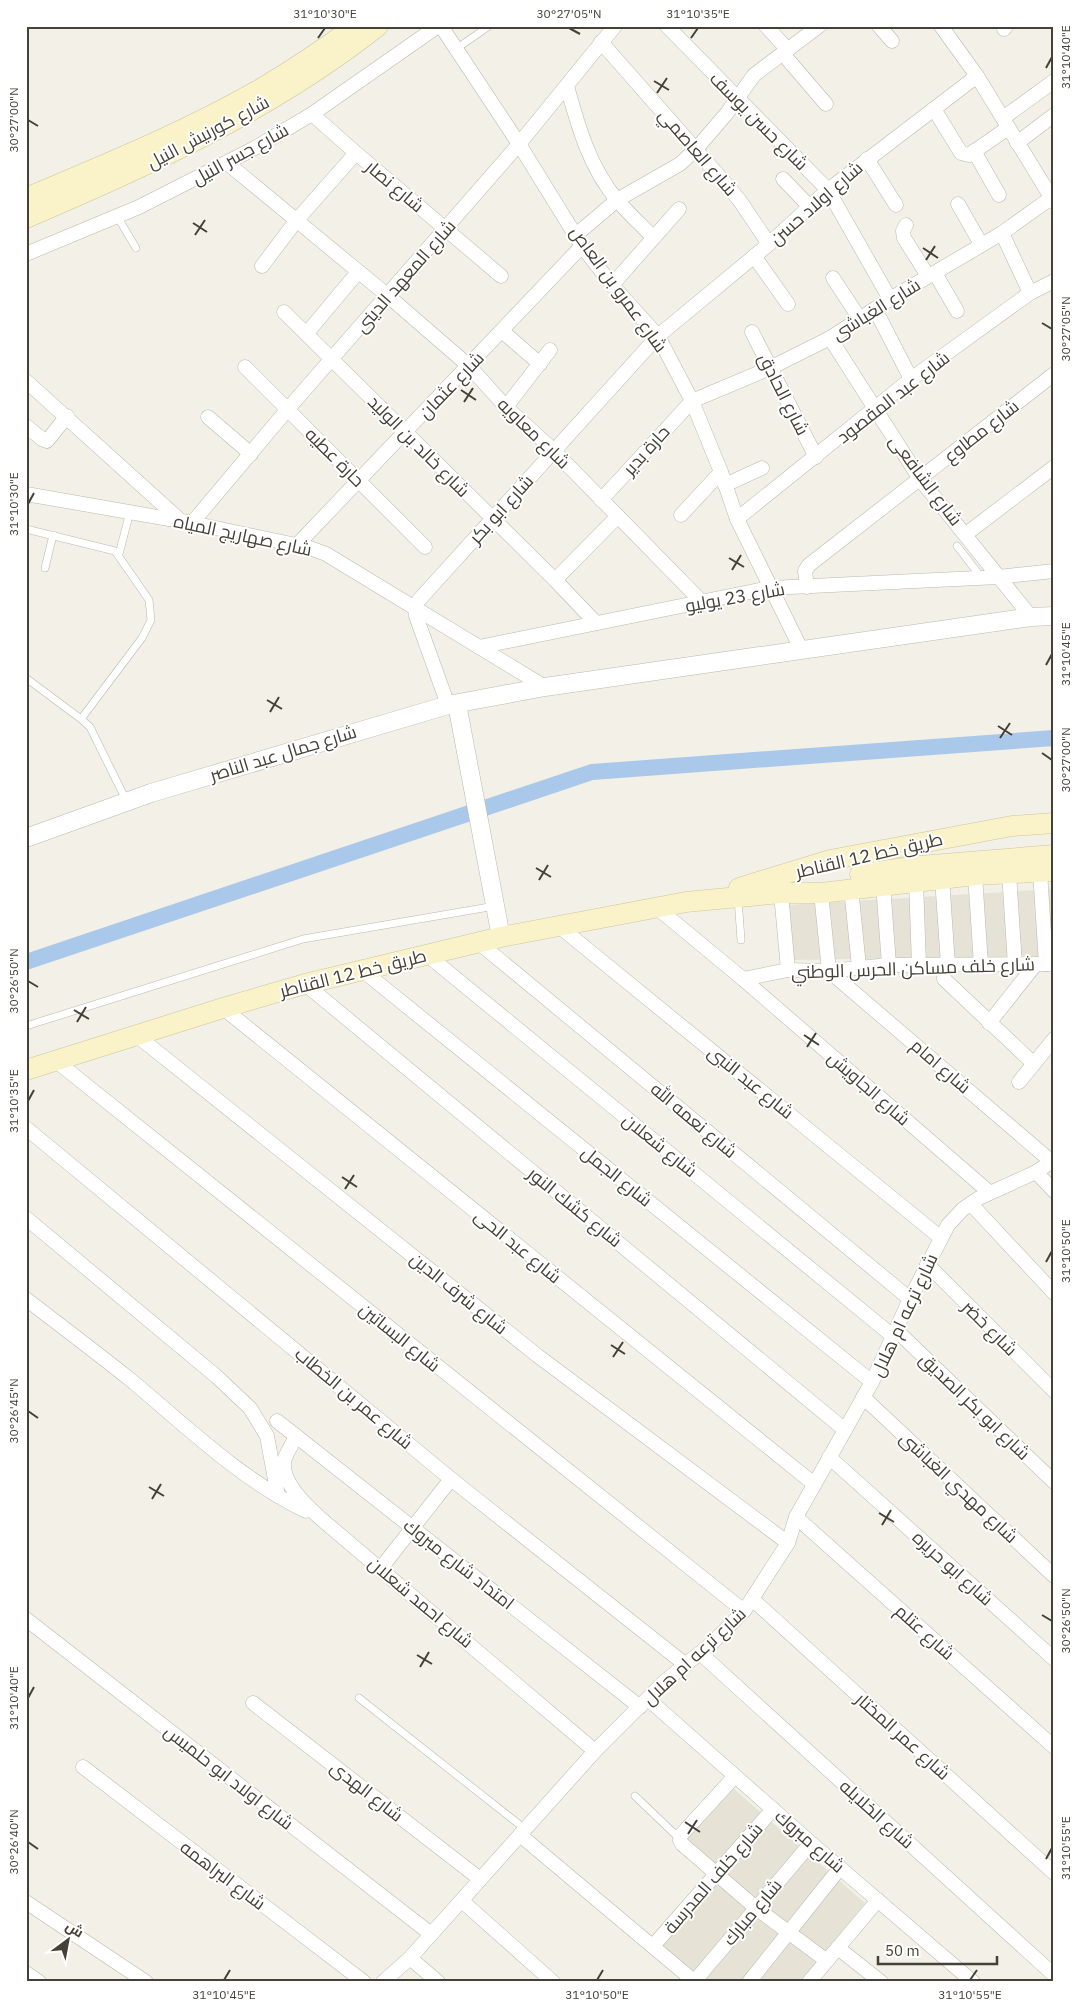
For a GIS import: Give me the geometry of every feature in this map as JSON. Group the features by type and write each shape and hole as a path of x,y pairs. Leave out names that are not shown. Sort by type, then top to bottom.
{"main road":[{"name":"شارع كورنيش النيل","path":"26,198 152,143 257,91 324,49 356,26"},
{"name":"شارع كورنيش النيل","path":"26,218 112,181 231,123 328,64 378,26"},
{"name":"طريق خط 12 القناطر","path":"686,902 738,897 769,890 830,860 893,847 1012,826 1053,831"},
{"path":"769,890 890,870 1054,855"},
{"name":"طريق خط 12 القناطر","path":"26,1070 222,1008 305,984 501,937 656,907 769,890 821,893 942,878 1047,871"}],"street":[{"name":"شارع عمرو بن العاص","path":"439,26 612,286 658,336 692,401 737,519 802,651"},
{"name":"شارع جسر النيل","path":"26,254 139,207 227,163 312,114 439,26"},
{"name":"شارع المعهد الدينى","path":"187,522 251,454 387,295 446,230 567,86 614,26"},
{"name":"شارع حسن يوسف","path":"667,26 828,190 890,299"},
{"path":"766,26 826,104"},
{"name":"شارع عثمان","path":"297,545 502,331 617,200 680,164 737,99 754,75 819,26"},
{"path":"879,26 892,41"},
{"path":"941,26 977,76 1052,200"},
{"name":"شارع العاصمي","path":"601,42 696,148 740,201 769,244"},
{"name":"شارع اولاد حسن","path":"658,336 769,244 828,190 977,76"},
{"path":"934,109 962,154 969,155 1054,82"},
{"path":"567,86 586,147 602,177 617,200 653,237"},
{"name":"شارع نصار","path":"312,114 356,154 501,276"},
{"path":"1017,143 1054,115"},
{"path":"974,152 1000,195"},
{"path":"262,266 296,221 356,154"},
{"path":"867,159 896,205"},
{"name":"شارع معاويه","path":"227,163 387,295 469,366 506,407 553,450 702,602"},
{"path":"783,179 810,206"},
{"name":"شارع الغباشى","path":"692,401 770,368 830,338 1052,200"},
{"path":"958,204 981,244"},
{"path":"612,286 679,209"},
{"path":"906,224 903,232 904,238 957,311"},
{"path":"1002,232 1030,293"},
{"path":"754,256 788,304"},
{"path":"307,333 358,272"},
{"path":"833,278 860,319"},
{"name":"شارع عبد المقصود","path":"737,519 876,410 911,379 1030,293 1054,281"},
{"path":"875,310 911,379"},
{"name":"شارع خالد بن الوليد","path":"284,312 555,580 596,623"},
{"path":"502,331 540,364"},
{"name":"شارع الحادق","path":"752,332 816,457"},
{"name":"شارع ابو بكر","path":"415,607 419,600 492,518 658,336"},
{"name":"شارع الشافعى","path":"830,338 920,478 1031,617"},
{"path":"506,407 550,350"},
{"name":"حارة عطيه","path":"245,367 358,482 426,547"},
{"name":"شارع مطاوع","path":"807,587 805,571 809,565 1054,374"},
{"path":"26,381 187,522"},
{"name":"حارة بدير","path":"601,500 692,401"},
{"path":"26,426 47,441 68,416"},
{"path":"208,417 251,454"},
{"path":"966,534 1054,467"},
{"path":"725,485 762,468"},
{"path":"680,515 720,472"},
{"name":"شارع صهاريج المياه","path":"26,494 187,522 310,548 326,554 545,687"},
{"path":"555,580 618,516"},
{"name":"شارع 23 يوليو","path":"479,647 770,588 998,577 1050,569"},
{"path":"415,607 416,616 453,704 464,742 501,937"},
{"path":"545,687 1031,617 1054,616"},
{"name":"شارع جمال عبد الناصر","path":"26,838 127,802 279,754 453,704 545,687"},
{"path":"989,1023 1045,964 1047,871"},
{"path":"1009,873 1015,965"},
{"path":"975,875 981,965"},
{"path":"942,878 946,965 944,979 1034,1064"},
{"path":"916,881 919,965"},
{"path":"883,884 888,966"},
{"path":"851,888 859,967"},
{"path":"769,890 788,970"},
{"path":"821,893 829,970"},
{"name":"شارع الجاويش","path":"656,907 989,1192"},
{"name":"شارع عبد النبى","path":"560,927 941,1238"},
{"name":"شارع نعمه الله","path":"478,942 910,1298"},
{"name":"شارع شعلان","path":"426,954 895,1333"},
{"name":"شارع خلف مساكن الحرس الوطني","path":"743,980 788,970 829,970 919,965 1045,964"},
{"name":"شارع الجمل","path":"362,970 872,1382"},
{"name":"شارع امام","path":"829,970 1053,1161"},
{"name":"شارع كشك النور","path":"305,984 845,1430"},
{"name":"شارع عبد الحى","path":"222,1008 814,1484"},
{"name":"شارع شرف الدين","path":"136,1035 538,1356 788,1543"},
{"path":"1019,1082 1054,1039"},
{"name":"شارع البساتين","path":"56,1061 744,1612"},
{"name":"شارع عمر بن الخطاب","path":"26,1128 451,1479 686,1664"},
{"name":"شارع ترعه ام هلال","path":"383,1982 410,1958 595,1751 664,1682 700,1653 744,1612 788,1543 796,1517 872,1382 927,1264 955,1216 989,1192 1036,1172 1053,1161"},
{"path":"1036,1172 1054,1191"},
{"path":"971,1204 1054,1293"},
{"path":"26,1218 209,1370 250,1408 267,1436 278,1496"},
{"name":"شارع خضر","path":"927,1264 1054,1391"},
{"path":"26,1299 132,1381 188,1431 278,1496 320,1518"},
{"name":"شارع ابو بكر الصديق","path":"895,1333 1054,1482"},
{"name":"شارع مهدي الغباشى","path":"864,1397 1054,1576"},
{"name":"امتداد شارع مبروك","path":"277,1421 413,1528 644,1703"},
{"name":"شارع احمد شعلان","path":"296,1436 284,1459 286,1474 296,1496 595,1751"},
{"name":"شارع ابو حريره","path":"829,1457 1054,1659"},
{"path":"381,1568 451,1479"},
{"name":"شارع عتلم","path":"796,1517 1054,1747"},
{"name":"شارع عمر المختار","path":"752,1599 1054,1873"},
{"name":"شارع اولاد ابو حلميس","path":"26,1619 431,1934"},
{"name":"شارع الخلايله","path":"700,1653 1054,1975"},
{"name":"شارع الهدى","path":"253,1703 480,1879"},
{"name":"شارع مبروك","path":"644,1703 735,1776 973,1982"},
{"name":"شارع البراهمه","path":"83,1767 364,1982"},
{"path":"735,1776 685,1830 680,1840 716,1875 789,1934 826,1961"},
{"name":"شارع خلف المدرسة","path":"653,1946 773,1810"},
{"path":"522,1832 695,1982"},
{"name":"شارع مبارك","path":"695,1982 811,1843"},
{"path":"749,1982 840,1868"},
{"path":"809,1982 878,1900"},
{"path":"462,1901 552,1982"},
{"path":"26,1902 146,1982"},
{"path":"838,1948 881,1982"},
{"path":"410,1958 438,1982"},
{"path":"26,1973 40,1982"}],"lane":[{"path":"456,49 489,26"},
{"path":"117,216 136,248"},
{"path":"119,554 130,512"},
{"path":"26,529 111,548 119,554 130,574 149,600 150,620 142,638 81,719"},
{"path":"45,568 53,535"},
{"path":"957,546 982,578"},
{"path":"26,678 90,727 127,802"},
{"path":"738,897 742,940"},
{"path":"26,1026 302,939 495,906"},
{"path":"359,1698 522,1832"},
{"path":"635,1796 680,1840"}],"shaded area":[{"path":"1054,889 1054,956 789,960 787,905"},
{"path":"728,1784 865,1903 801,1982 687,1982 653,1952 715,1880 680,1840"}],"waterway":[{"path":"26,962 592,772 1054,738"}]}
